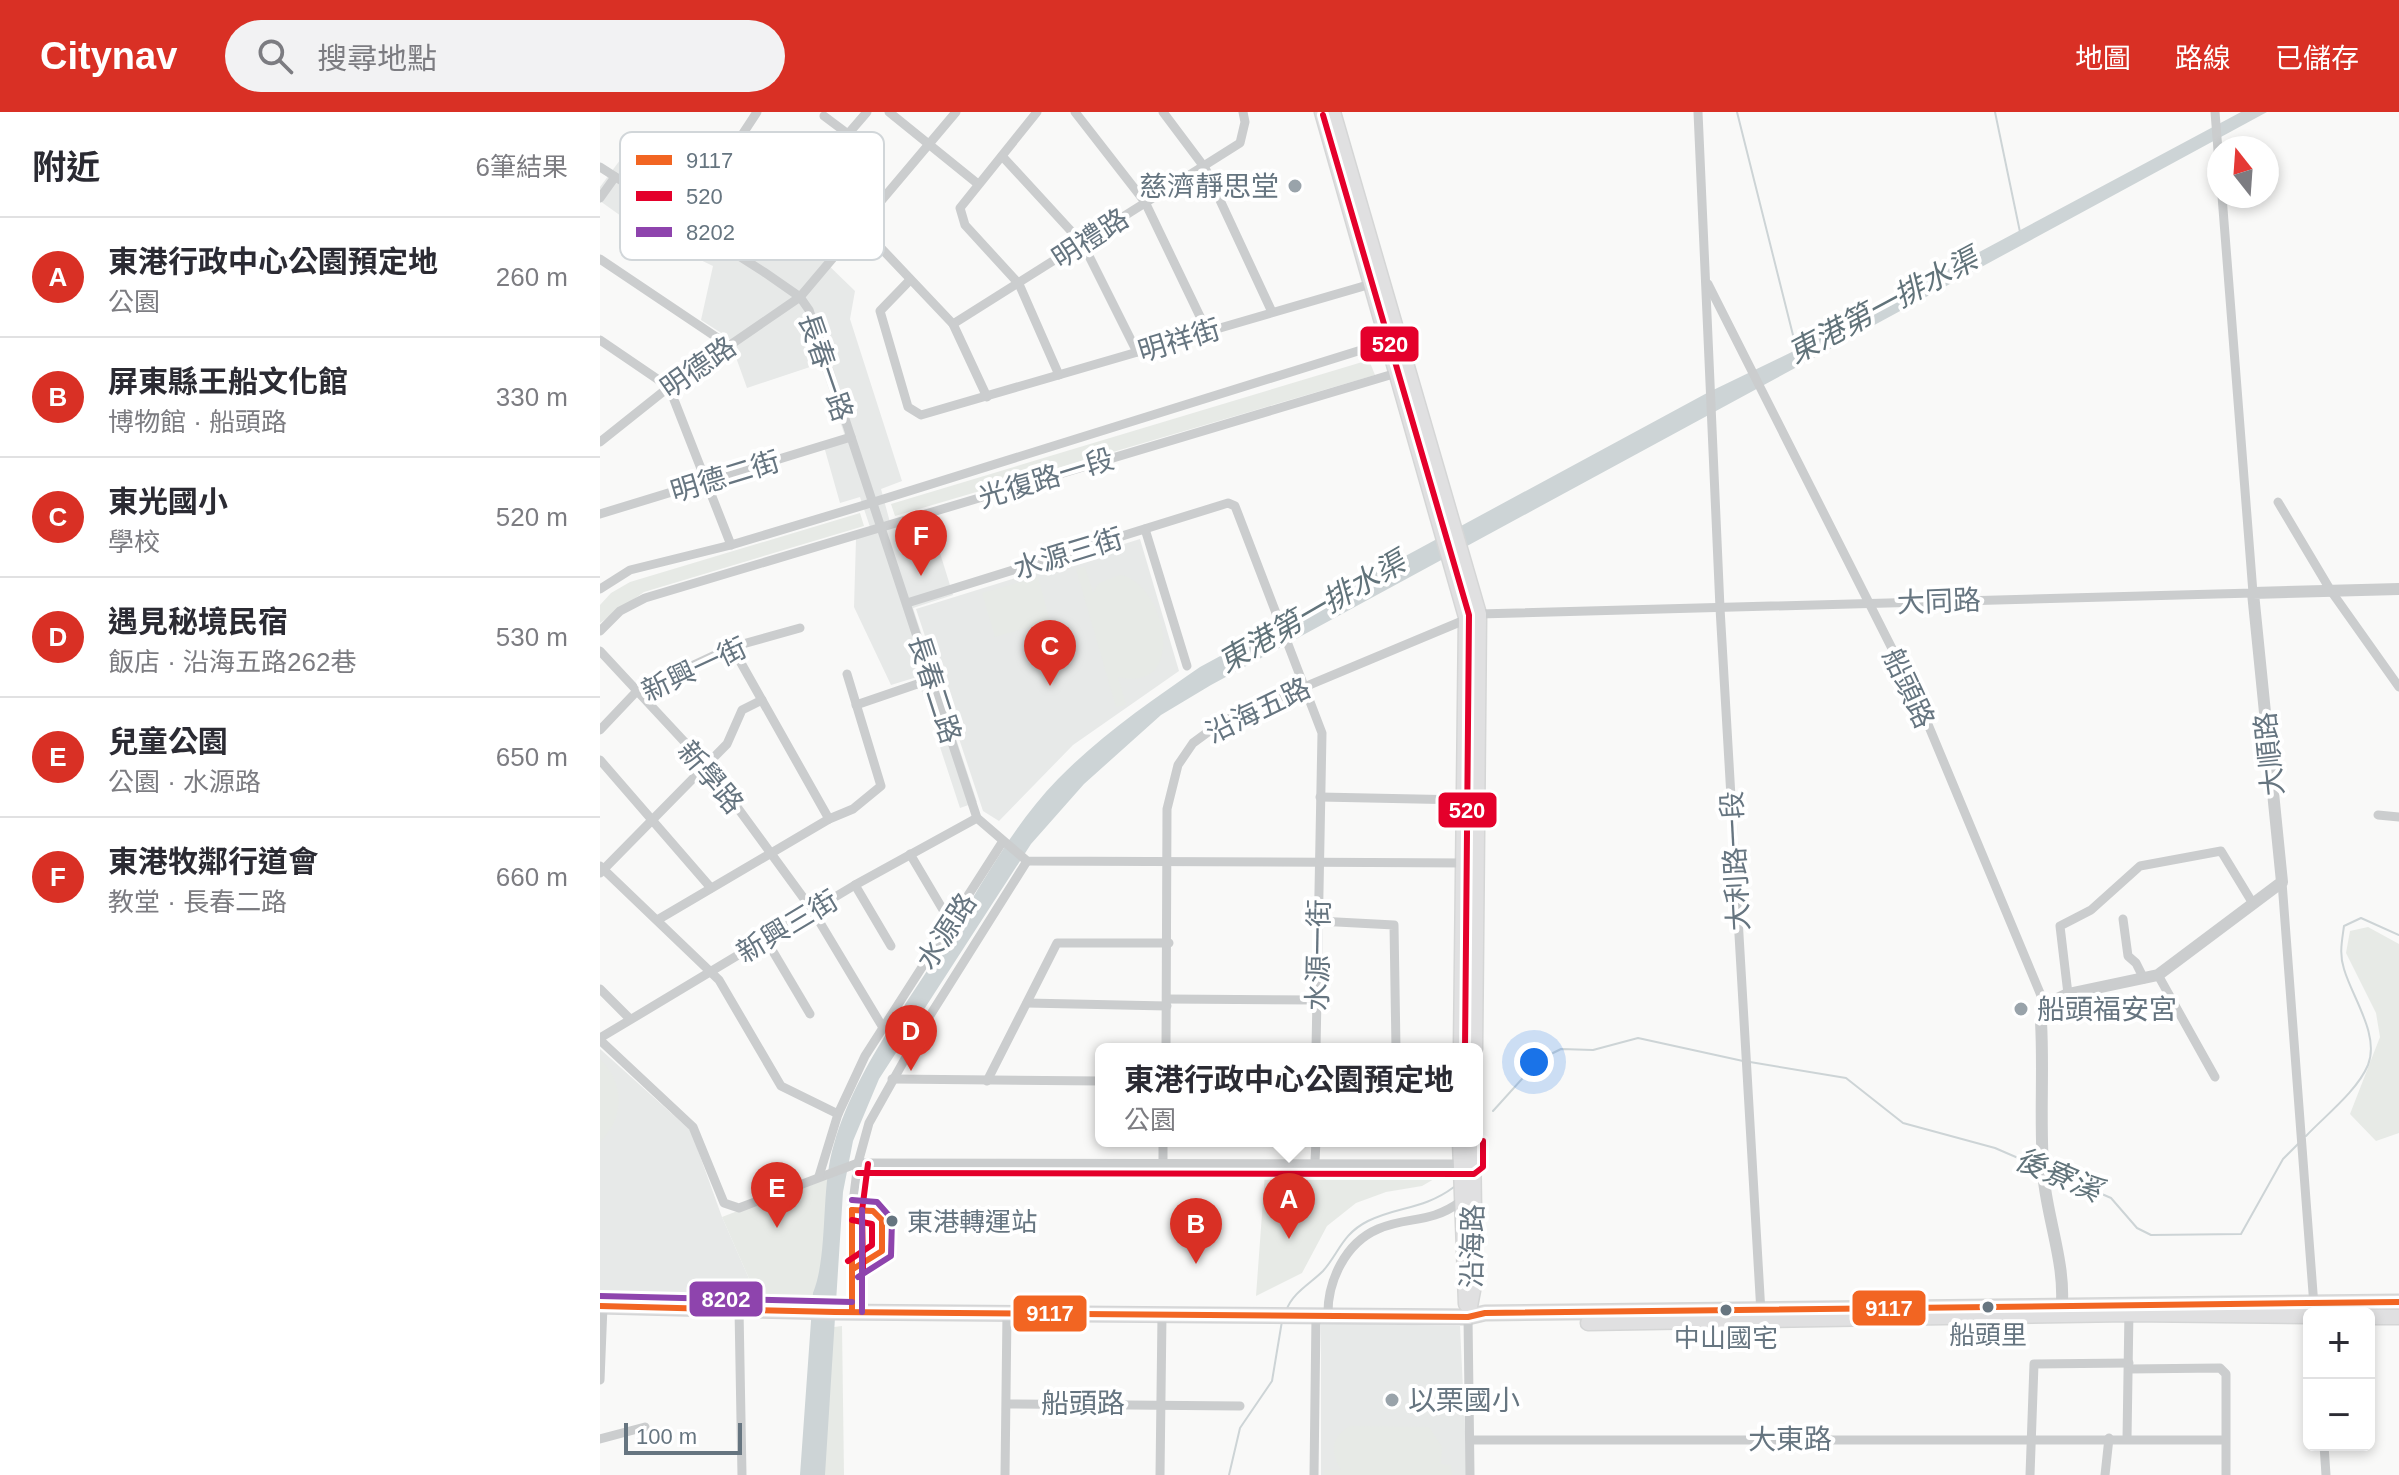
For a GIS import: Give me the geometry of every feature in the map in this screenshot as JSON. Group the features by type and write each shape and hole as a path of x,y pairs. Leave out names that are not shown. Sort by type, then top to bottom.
{"main road":[{"path":"1322,112 1371,284 1393,340 1409,370 1472,615 1471,863 1475,1043"},
{"path":"1333,112 1393,340 1394,374 1447,524"},
{"path":"1461,1043 1471,863 1465,800 1472,615"},
{"name":"沿海路","path":"1462,1147 1466,1164 1475,1280 1468,1317"},
{"name":"沿海路","path":"1468,1317 1460,1202 1471,1147"},
{"path":"2314,1307 2399,1302"},
{"path":"601,1306 835,1312 1468,1317 1485,1313 1761,1315 2303,1307"},
{"path":"2129,1309 2303,1316"},
{"path":"2375,1317 2399,1317"}],"street":[{"path":"744,132 757,112"},
{"path":"850,132 867,112"},
{"path":"889,112 978,184"},
{"name":"明德路","path":"884,201 956,112"},
{"path":"1037,112 960,208 965,225 1019,284 1059,375"},
{"path":"1075,112 1145,202 1207,331"},
{"path":"1163,112 1205,168 1272,312"},
{"name":"明禮路","path":"953,324 1145,202 1205,168 1240,143 1245,122 1243,112"},
{"path":"1698,112 1706,281"},
{"path":"2215,113 2217,136"},
{"path":"824,116 845,132"},
{"path":"1002,156 1083,244 1137,352"},
{"name":"長春一路","path":"600,167 620,180"},
{"path":"600,198 615,177"},
{"name":"大順路","path":"2223,208 2253,593 2282,882 2314,1307"},
{"path":"884,252 953,324 987,397"},
{"path":"600,259 728,345"},
{"name":"長春一路","path":"743,260 800,297 809,310 882,527"},
{"name":"明德路","path":"600,442 669,387 800,297 833,260"},
{"name":"明祥街","path":"910,280 880,311 908,407 921,415 1371,284"},
{"name":"船頭路","path":"1706,281 1917,698 2045,1005 2041,1022 2044,1177 2049,1215 2057,1239 2061,1311"},
{"name":"大利路一段","path":"1706,281 1720,608 1761,1315"},
{"path":"600,340 669,387 731,545"},
{"name":"光復路一段","path":"600,589 630,570 731,545 1393,340"},
{"name":"光復路一段","path":"600,631 620,611 645,598 1409,370"},
{"name":"明德二街","path":"600,514 851,437"},
{"path":"2278,502 2331,591 2399,687"},
{"name":"水源三街","path":"907,603 1228,503"},
{"name":"水源一街","path":"1228,503 1238,510 1322,733 1316,1043"},
{"name":"長春二路","path":"882,527 977,818"},
{"path":"1145,529 1187,666"},
{"name":"大同路","path":"1472,615 2399,589"},
{"name":"沿海五路","path":"1166,1043 1169,943 1166,861 1170,786 1193,743 1223,721 1472,615"},
{"name":"新興一街","path":"600,730 636,692 732,647 800,628"},
{"path":"732,647 829,819"},
{"name":"新學路","path":"600,651 707,766 813,911 882,1026"},
{"path":"659,919 829,819 853,809 881,786 847,674"},
{"path":"856,705 932,679"},
{"path":"762,700 742,710 727,744 601,869 659,919 719,980 777,1082 838,1114"},
{"path":"600,760 711,888"},
{"path":"1320,797 1465,800"},
{"path":"2378,815 2399,817"},
{"path":"977,818 1023,858 1471,863"},
{"name":"新興三街","path":"600,1039 855,885 977,818"},
{"name":"水源路","path":"822,1175 838,1114 882,1026 1005,842"},
{"path":"2068,994 2060,926 2091,910 2140,866 2221,851 2252,902"},
{"path":"910,854 952,925"},
{"name":"水源路","path":"852,1312 852,1165 892,1079 1023,858"},
{"path":"2045,1005 2068,994 2158,975 2282,882"},
{"path":"855,885 891,946"},
{"path":"2123,919 2128,956 2136,963 2144,979"},
{"path":"1318,921 1394,925 1396,1043"},
{"path":"765,938 810,1014"},
{"path":"987,1081 1057,943 1169,943"},
{"path":"2158,975 2215,1077"},
{"path":"600,989 630,1019"},
{"path":"1027,1003 1317,1000"},
{"path":"600,1039 693,1127 724,1203 731,1207 739,1208 852,1165 1163,1161 1466,1164"},
{"path":"892,1079 1095,1081"},
{"path":"1163,1147 1163,1161"},
{"path":"1315,1161 1316,1147"},
{"path":"1314,1475 1322,1316 1332,1278 1356,1245 1376,1229 1415,1223 1447,1212 1460,1202"},
{"path":"600,1380 601,1306"},
{"path":"739,1309 742,1475"},
{"path":"2127,1439 2129,1309"},
{"name":"船頭路","path":"1005,1475 1007,1312"},
{"name":"船頭路","path":"1160,1475 1162,1315"},
{"path":"1468,1317 1470,1475"},
{"path":"2030,1475 2034,1364 2220,1368 2226,1374 2226,1475"},
{"name":"船頭路","path":"1007,1404 1240,1406"},
{"path":"600,1439 645,1427"},
{"path":"2105,1475 2109,1438"},
{"name":"大東路","path":"1470,1440 2225,1440"},
{"path":"2324,1451 2326,1475"}],"shaded area":[{"path":"620,160 620,215 600,201 600,187"},
{"path":"701,260 823,260 855,291 850,319 902,481 881,489 891,526 928,514 953,595 913,608 977,802 960,808 917,677 891,685 854,607 856,539 872,533 860,497 840,503 823,443 845,436 823,372 816,365 747,388 729,338 701,320 713,266"},
{"path":"1369,360 1375,375 895,516 891,504"},
{"path":"860,513 864,526 644,592 600,623 600,605 611,593 630,582"},
{"path":"1140,539 1179,671 1073,745 999,821 983,811 916,609"},
{"path":"1085,567 1093,593 1099,583 1120,575 1136,582 1149,596 1158,614 1163,635 1162,654 1155,669 1141,678 1118,677 1126,705 1116,707 1076,569"},
{"path":"1038,577 1050,621 995,637 982,593"},
{"path":"2368,927 2399,944 2399,1133 2376,1141 2350,1114 2380,1037 2376,1013 2346,953 2350,931"},
{"path":"600,1049 691,1131 722,1217 757,1297 600,1295"},
{"path":"600,1059 614,1079 619,1100 614,1122 600,1142"},
{"path":"1265,1173 1441,1175 1422,1186 1386,1192 1356,1203 1327,1226 1302,1273 1256,1296"},
{"path":"833,1174 819,1299 757,1297 722,1217"},
{"name":"以栗國小","path":"1321,1323 1460,1326 1467,1475 1321,1475"},
{"path":"842,1326 844,1475 824,1475 824,1401 834,1327"},
{"path":"1350,1426 1429,1427 1442,1447 1441,1464 1451,1465 1452,1475 1324,1475 1324,1470 1341,1470 1334,1445 1339,1435"}],"water":[{"name":"東港第一排水渠","path":"2241,112 2267,112 2223,136 2207,136 2207,145 1211,685 1161,715 1084,784 1031,844 879,1079 853,1141 843,1192 825,1475 800,1475 813,1293 821,1259 830,1162 843,1117 882,1040 997,858 1041,797 1091,748 1200,667 1707,393 1798,349"}],"waterway":[{"name":"東港第一排水渠","path":"1737,112 1797,351"},
{"path":"1995,112 2020,232"},
{"name":"後寮溪","path":"2306,1136 2356,1084 2368,1065 2371,1053 2364,1016 2342,963 2344,926 2361,918 2399,935"},
{"name":"後寮溪","path":"1493,1111 1539,1060 1561,1049 1593,1050 1638,1038 1743,1061"},
{"name":"後寮溪","path":"1750,1062 1846,1078 1903,1123 1995,1148 2039,1167"},
{"name":"後寮溪","path":"2049,1171 2111,1198 2137,1228 2151,1235 2241,1234 2283,1159 2299,1143"},
{"path":"1286,1311 1292,1299 1323,1271 1359,1226 1379,1216 1432,1200 1454,1187"},
{"name":"後寮溪","path":"1229,1475 1240,1428 1272,1381 1282,1321"}],"transit line":[{"name":"520","path":"1323,115 1469,615 1465,1043"},
{"name":"520","path":"858,1173 1474,1174 1483,1167 1483,1141"},
{"name":"520","path":"863,1269 862,1211 868,1164"},
{"name":"8202","path":"852,1200 877,1202 892,1219 891,1256 858,1277"},
{"name":"9117","path":"852,1210 852,1312"},
{"name":"9117","path":"852,1210 873,1211 882,1220 882,1251 853,1269"},
{"name":"8202","path":"862,1210 862,1312"},
{"name":"520","path":"848,1261 872,1245 872,1224 852,1220"},
{"name":"8202","path":"600,1296 852,1302"},
{"name":"9117","path":"600,1306 835,1312 1468,1317 1485,1313 2399,1302"}],"place":[{"name":"慈濟靜思堂","path":"1295,186"},
{"name":"東港牧鄰行道會","path":"921,576"},
{"name":"東光國小","path":"1050,686"},
{"name":"船頭福安宮","path":"2021,1009"},
{"name":"遇見秘境民宿","path":"911,1071"},
{"name":"東港轉運站","path":"892,1221"},
{"name":"兒童公園","path":"777,1228"},
{"name":"東港行政中心公園預定地","path":"1289,1239"},
{"name":"屏東縣王船文化館","path":"1196,1264"},
{"name":"船頭里","path":"1988,1307"},
{"name":"中山國宅","path":"1726,1310"},
{"name":"以栗國小","path":"1392,1400"}]}
